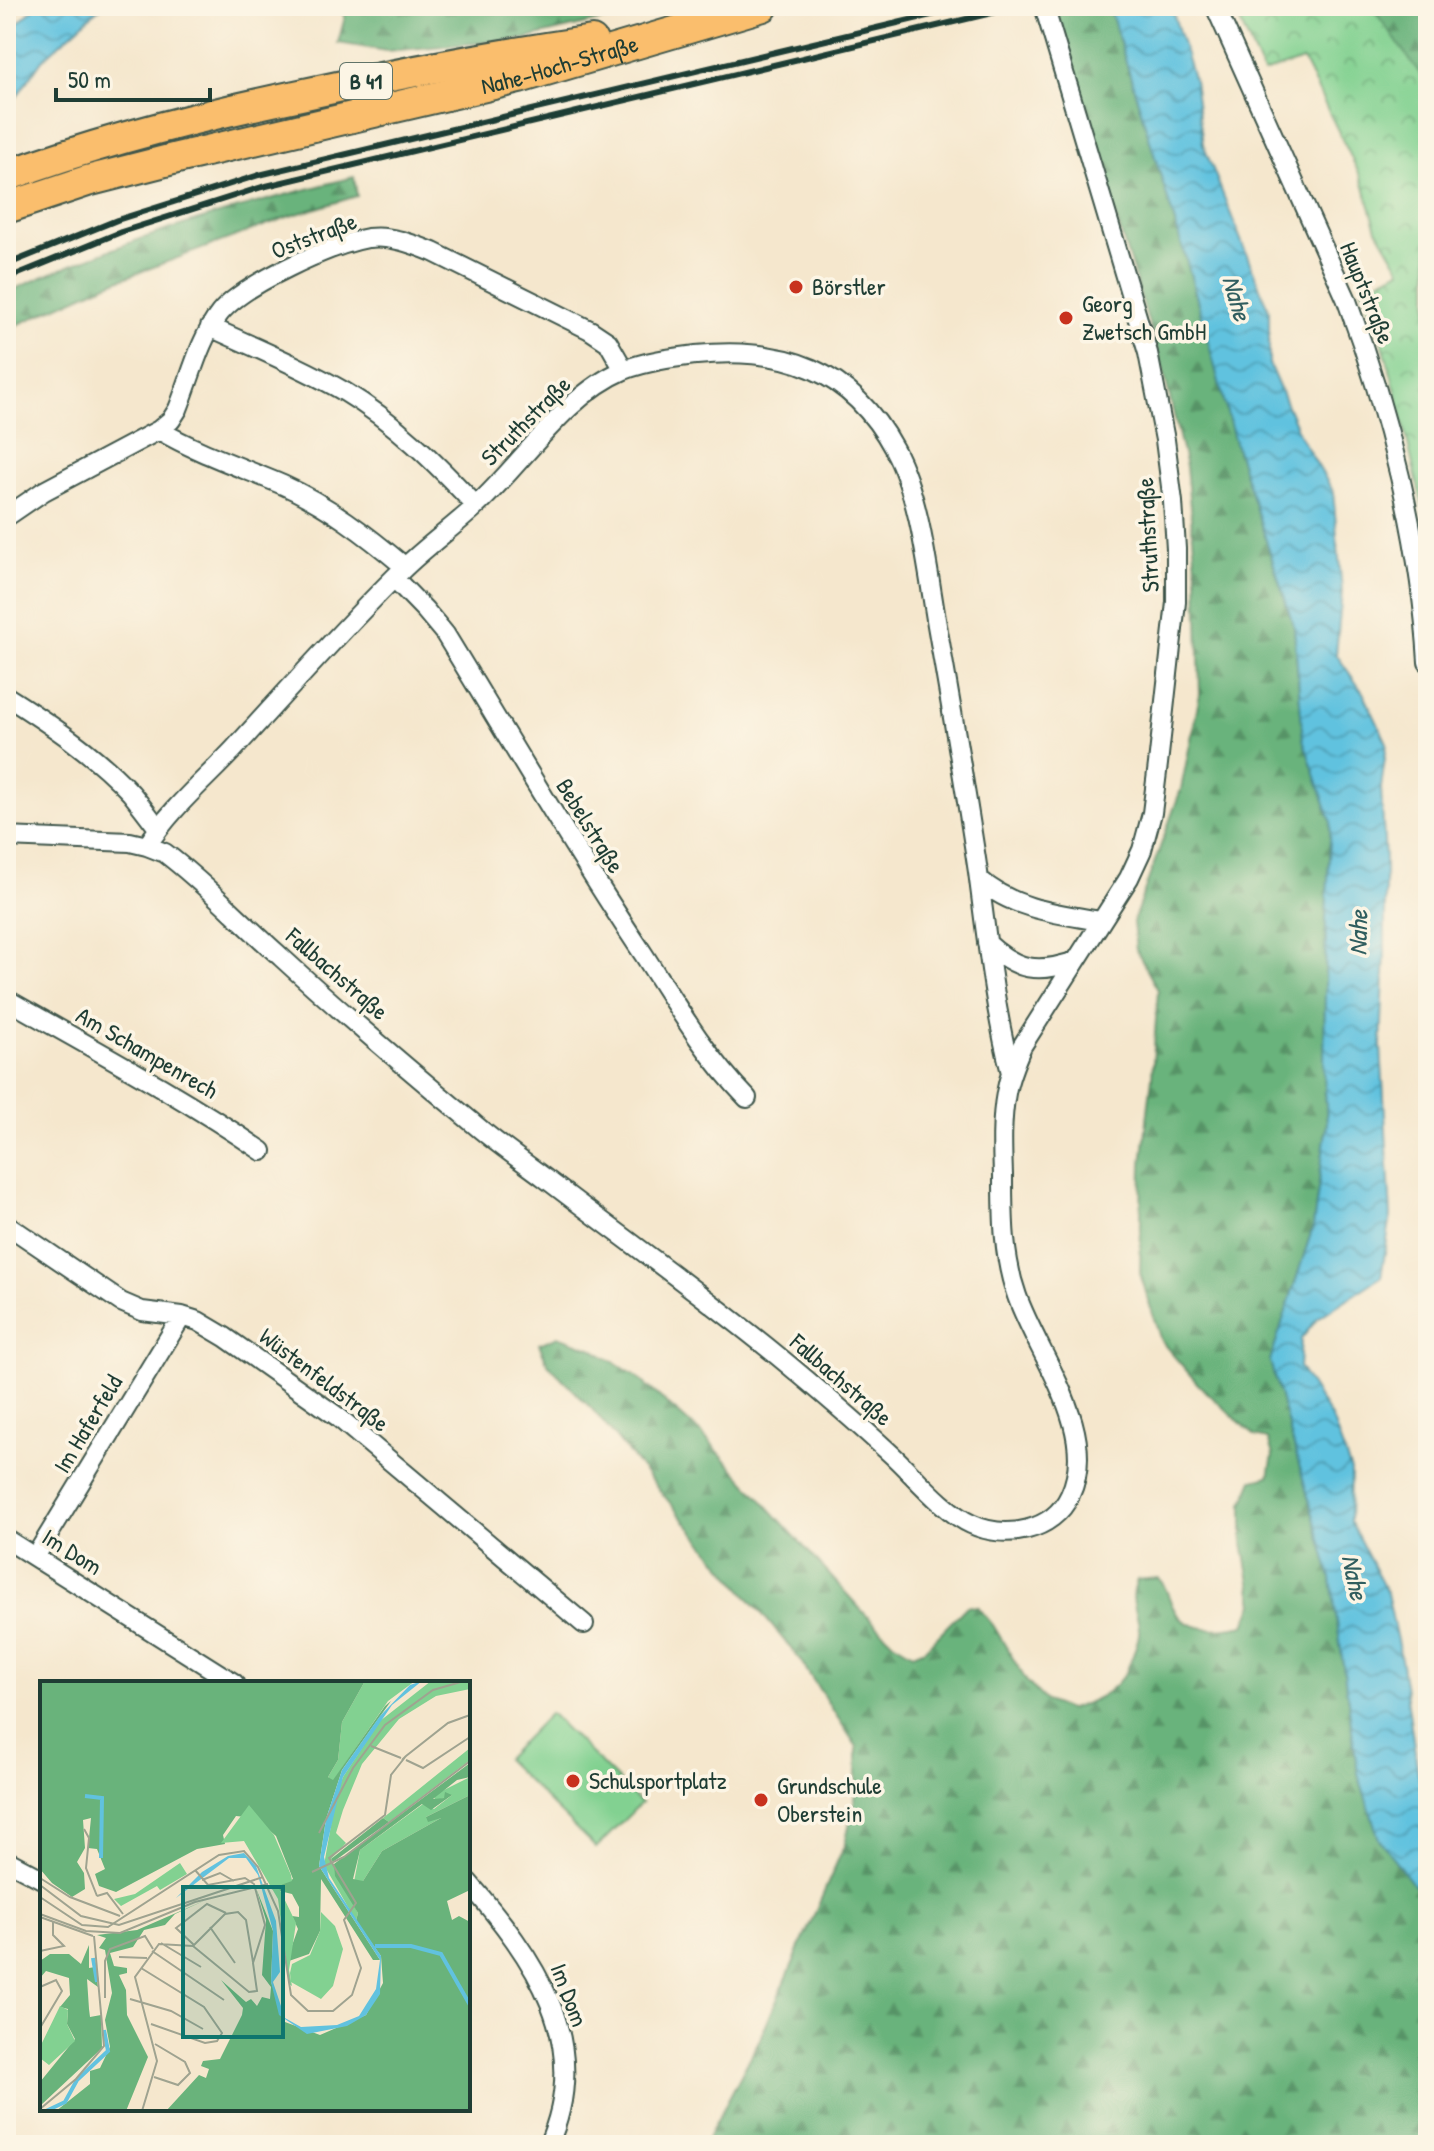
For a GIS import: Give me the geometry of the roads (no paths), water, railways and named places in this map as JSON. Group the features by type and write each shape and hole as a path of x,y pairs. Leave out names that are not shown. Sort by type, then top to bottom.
{"main road":[{"name":"B 41","path":"701,25 763,6"},
{"name":"Nahe-Hoch-Straße","path":"6,176 132,135 282,99 406,73 701,25"},
{"name":"Nahe-Hoch-Straße","path":"6,208 87,181 519,78 701,25"}],"street":[{"name":"Struthstraße","path":"1044,6 1148,353 1165,440 1176,549 1176,602 1152,813 1142,850 1129,878 1076,961"},
{"name":"Hauptstraße","path":"1215,6 1363,342 1379,396 1417,562 1426,621 1428,662"},
{"name":"Oststraße","path":"159,430 178,409 210,327 236,298 293,266 369,238 388,238 433,252 590,330 608,342 624,370"},
{"path":"210,327 306,371 367,407 439,466 476,506"},
{"name":"Struthstraße","path":"147,846 158,828 399,572 476,506 572,405 596,385 624,370 651,362 713,353 788,359 818,371 844,388 866,408 896,452 906,477 920,530 979,879 992,985 1011,1073"},
{"path":"6,517 44,491 159,430"},
{"name":"Bebelstraße","path":"159,430 322,505 358,528 399,572 445,634 618,917 708,1052 747,1098"},
{"path":"6,696 75,743 108,771 132,794 158,828"},
{"path":"6,837 116,840 147,846"},
{"name":"Fallbachstraße","path":"147,846 177,862 284,960 476,1126 771,1350 954,1513 971,1524 1016,1533 1055,1517 1069,1499 1077,1475 1079,1454 1076,1432 1066,1403 1030,1329 1009,1268 1004,1236 1002,1145 1005,1097 1022,1046 1076,961"},
{"path":"979,879 989,888 1022,905 1101,921"},
{"path":"987,943 1015,964 1031,969 1045,969 1076,961"},
{"name":"Am Schampenrech","path":"6,999 140,1075 262,1151"},
{"name":"Wüstenfeldstraße","path":"6,1224 121,1302 142,1311 198,1321 225,1337 338,1417 584,1624"},
{"name":"Im Haferfeld","path":"35,1557 182,1316"},
{"name":"Im Dom","path":"6,1539 231,1681"},
{"path":"6,1860 40,1878"},
{"name":"Im Dom","path":"470,1885 527,1957 546,1989 557,2017 563,2044 562,2104 548,2145"}],"water":[{"path":"37,6 102,6 42,60 6,112 6,34"},
{"name":"Nahe","path":"1109,6 1171,6 1194,81 1203,144 1269,311 1269,364 1300,436 1333,491 1342,592 1336,654 1364,694 1387,743 1381,788 1385,951 1381,1046 1391,1216 1381,1277 1318,1318 1301,1339 1299,1367 1332,1419 1351,1471 1350,1521 1387,1593 1402,1664 1418,1773 1428,1808 1428,1904 1379,1839 1358,1773 1331,1578 1270,1361 1313,1227 1327,1123 1324,1070 1326,918 1331,821 1303,739 1294,627 1237,450 1189,269"}],"railway":[{"path":"6,265 117,220 259,175 969,6"},
{"path":"6,279 121,232 262,187 1021,6"}],"place":[{"name":"Börstler","path":"796,287"},
{"name":"Georg Zwetsch GmbH","path":"1066,318"},
{"name":"Schulsportplatz","path":"573,1781"},
{"name":"Grundschule Oberstein","path":"761,1800"}]}
